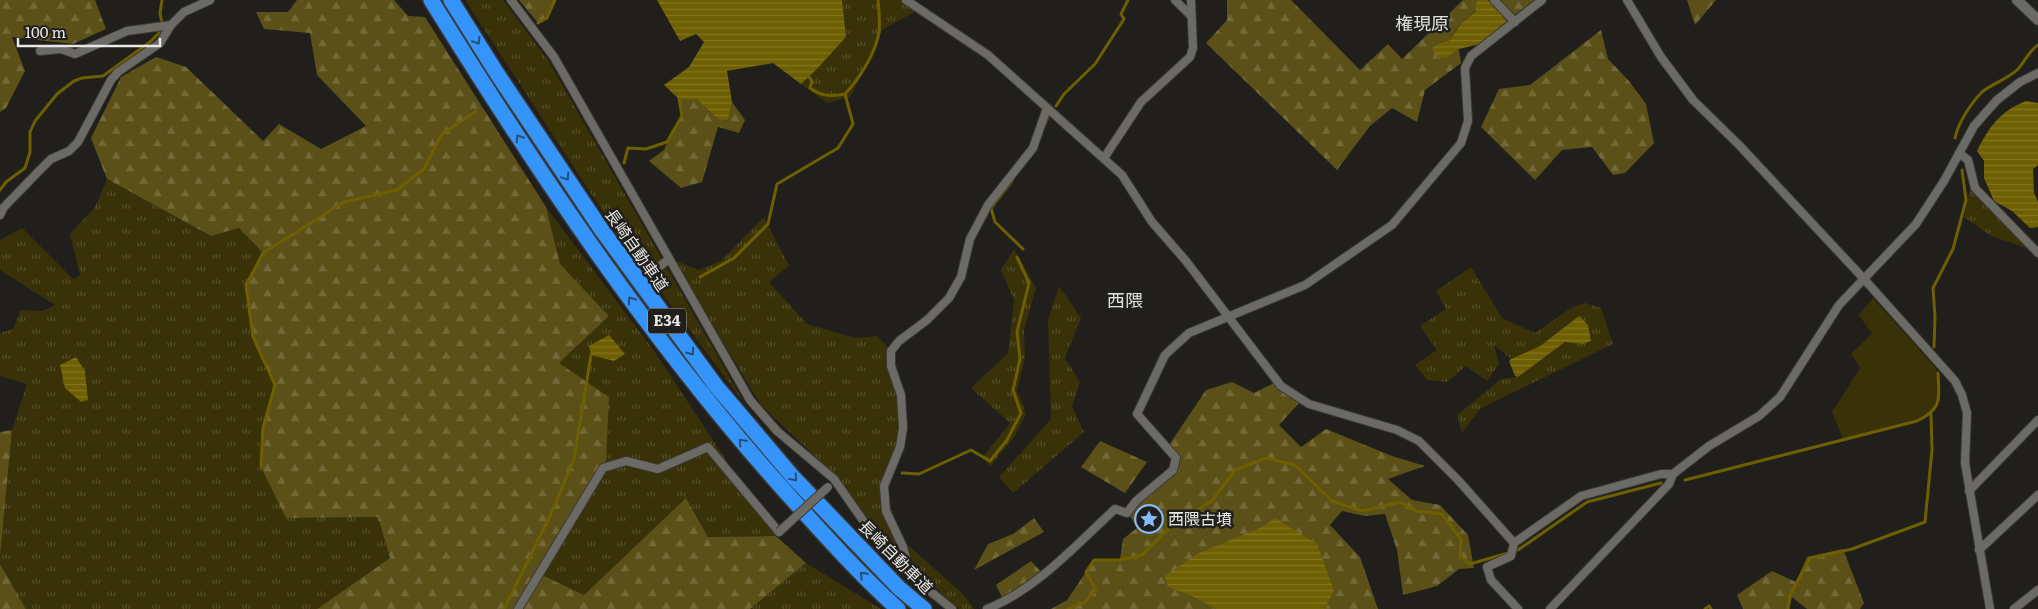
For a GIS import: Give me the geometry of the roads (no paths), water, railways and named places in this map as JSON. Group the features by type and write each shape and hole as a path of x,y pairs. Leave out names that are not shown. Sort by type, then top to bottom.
{"highway":[{"name":"長崎自動車道","path":"431,0 556,194 637,308 709,403 816,526 898,609"},
{"name":"長崎自動車道","path":"451,0 506,87 601,229 716,386 793,477 900,588 924,609"}],"street":[{"path":"0,215 4,207 39,171 52,159 69,150 78,142 111,80 118,72 160,44 168,26 184,12 210,0"},
{"path":"510,0 554,58 750,400 777,430 834,479 876,539 904,567 952,609"},
{"path":"906,0 988,55 1122,175 1152,222 1186,260 1281,386 1309,404 1397,430 1419,441 1458,480 1514,543"},
{"path":"1175,0 1191,16"},
{"path":"1104,158 1141,102 1190,57 1193,48 1191,0"},
{"path":"1494,0 1515,22"},
{"path":"987,609 1005,602 1043,575 1115,509 1128,513 1136,501 1173,470 1176,458 1138,414 1165,355 1189,333 1305,285 1392,225 1461,143 1468,121 1465,68 1472,56 1542,0"},
{"path":"1627,0 1661,58 1692,100 1731,137 1864,279 1949,375 1962,395 1967,413 1965,463 1990,609"},
{"path":"2017,0 2038,20"},
{"path":"40,51 61,50 75,54 127,31 168,26"},
{"path":"1550,609 1669,484 1673,474 1709,446 1759,416 1780,397 1839,305 1916,224 1944,181 1974,126 1997,100 2020,82 2038,72"},
{"path":"904,567 906,558 886,511 884,486 900,447 903,428 900,395 891,366 892,351 900,341 927,320 949,298 961,277 970,239 988,205 1033,148 1047,108"},
{"path":"1959,153 1968,160 1975,188 2038,253"},
{"path":"651,273 668,259"},
{"path":"1969,492 2038,420"},
{"path":"518,609 591,485 603,468 626,461 658,469 708,447 779,532 834,479"},
{"path":"1518,609 1491,580 1487,567 1511,556 1514,543 1581,496 1661,474 1673,474"},
{"path":"1980,550 2038,495"},
{"path":"2014,609 2038,590"}],"waterway":[{"path":"0,190 6,182 25,168 30,152 30,132 35,121 57,94 74,81 82,78 103,76 150,42 159,33 162,23 160,13 162,0"},
{"path":"538,23 547,18 555,0"},
{"path":"807,74 812,81 810,88 814,91 826,95 845,94 856,81 871,57 877,40 879,32 878,0"},
{"path":"1056,106 1064,94 1095,64 1124,19 1121,14 1128,0"},
{"path":"1955,138 1969,107 1982,92 2018,69 2038,45"},
{"path":"700,277 734,258 768,224 777,184 838,148 853,124 845,94"},
{"path":"624,163 628,148 646,149 667,142 682,116 679,99"},
{"path":"261,467 263,428 275,385 253,337 246,285 263,253 344,202 397,190 424,169 441,135 476,111"},
{"path":"1045,125 1048,117"},
{"path":"1934,347 1935,317 1933,288 1953,249 1966,200 1962,170"},
{"path":"1012,181 991,208 995,222 1023,249"},
{"path":"902,473 919,474 971,450 990,461 1007,440 1021,413 1013,390 1020,359 1017,332 1029,283 1017,257"},
{"path":"504,609 551,514 574,459 591,355"},
{"path":"1685,480 1917,421 1931,412 1938,402 1938,373"},
{"path":"1788,609 1790,595 1810,558 1852,549 1925,522 1932,450 1931,414"},
{"path":"1068,609 1085,602 1096,590 1086,572 1094,560 1120,560 1142,555 1171,526 1212,501 1235,470 1266,458 1295,465 1332,501 1362,511 1400,502 1416,511 1442,514 1461,539 1460,556 1470,564 1508,553"},
{"path":"1518,550 1587,502 1661,483"},
{"path":"1705,609 1709,606 1711,609"}],"place":[{"name":"西隈古墳","path":"1149,519"}],"district":[{"name":"権現原","path":"1422,24"},
{"name":"西隈","path":"1125,301"}]}
